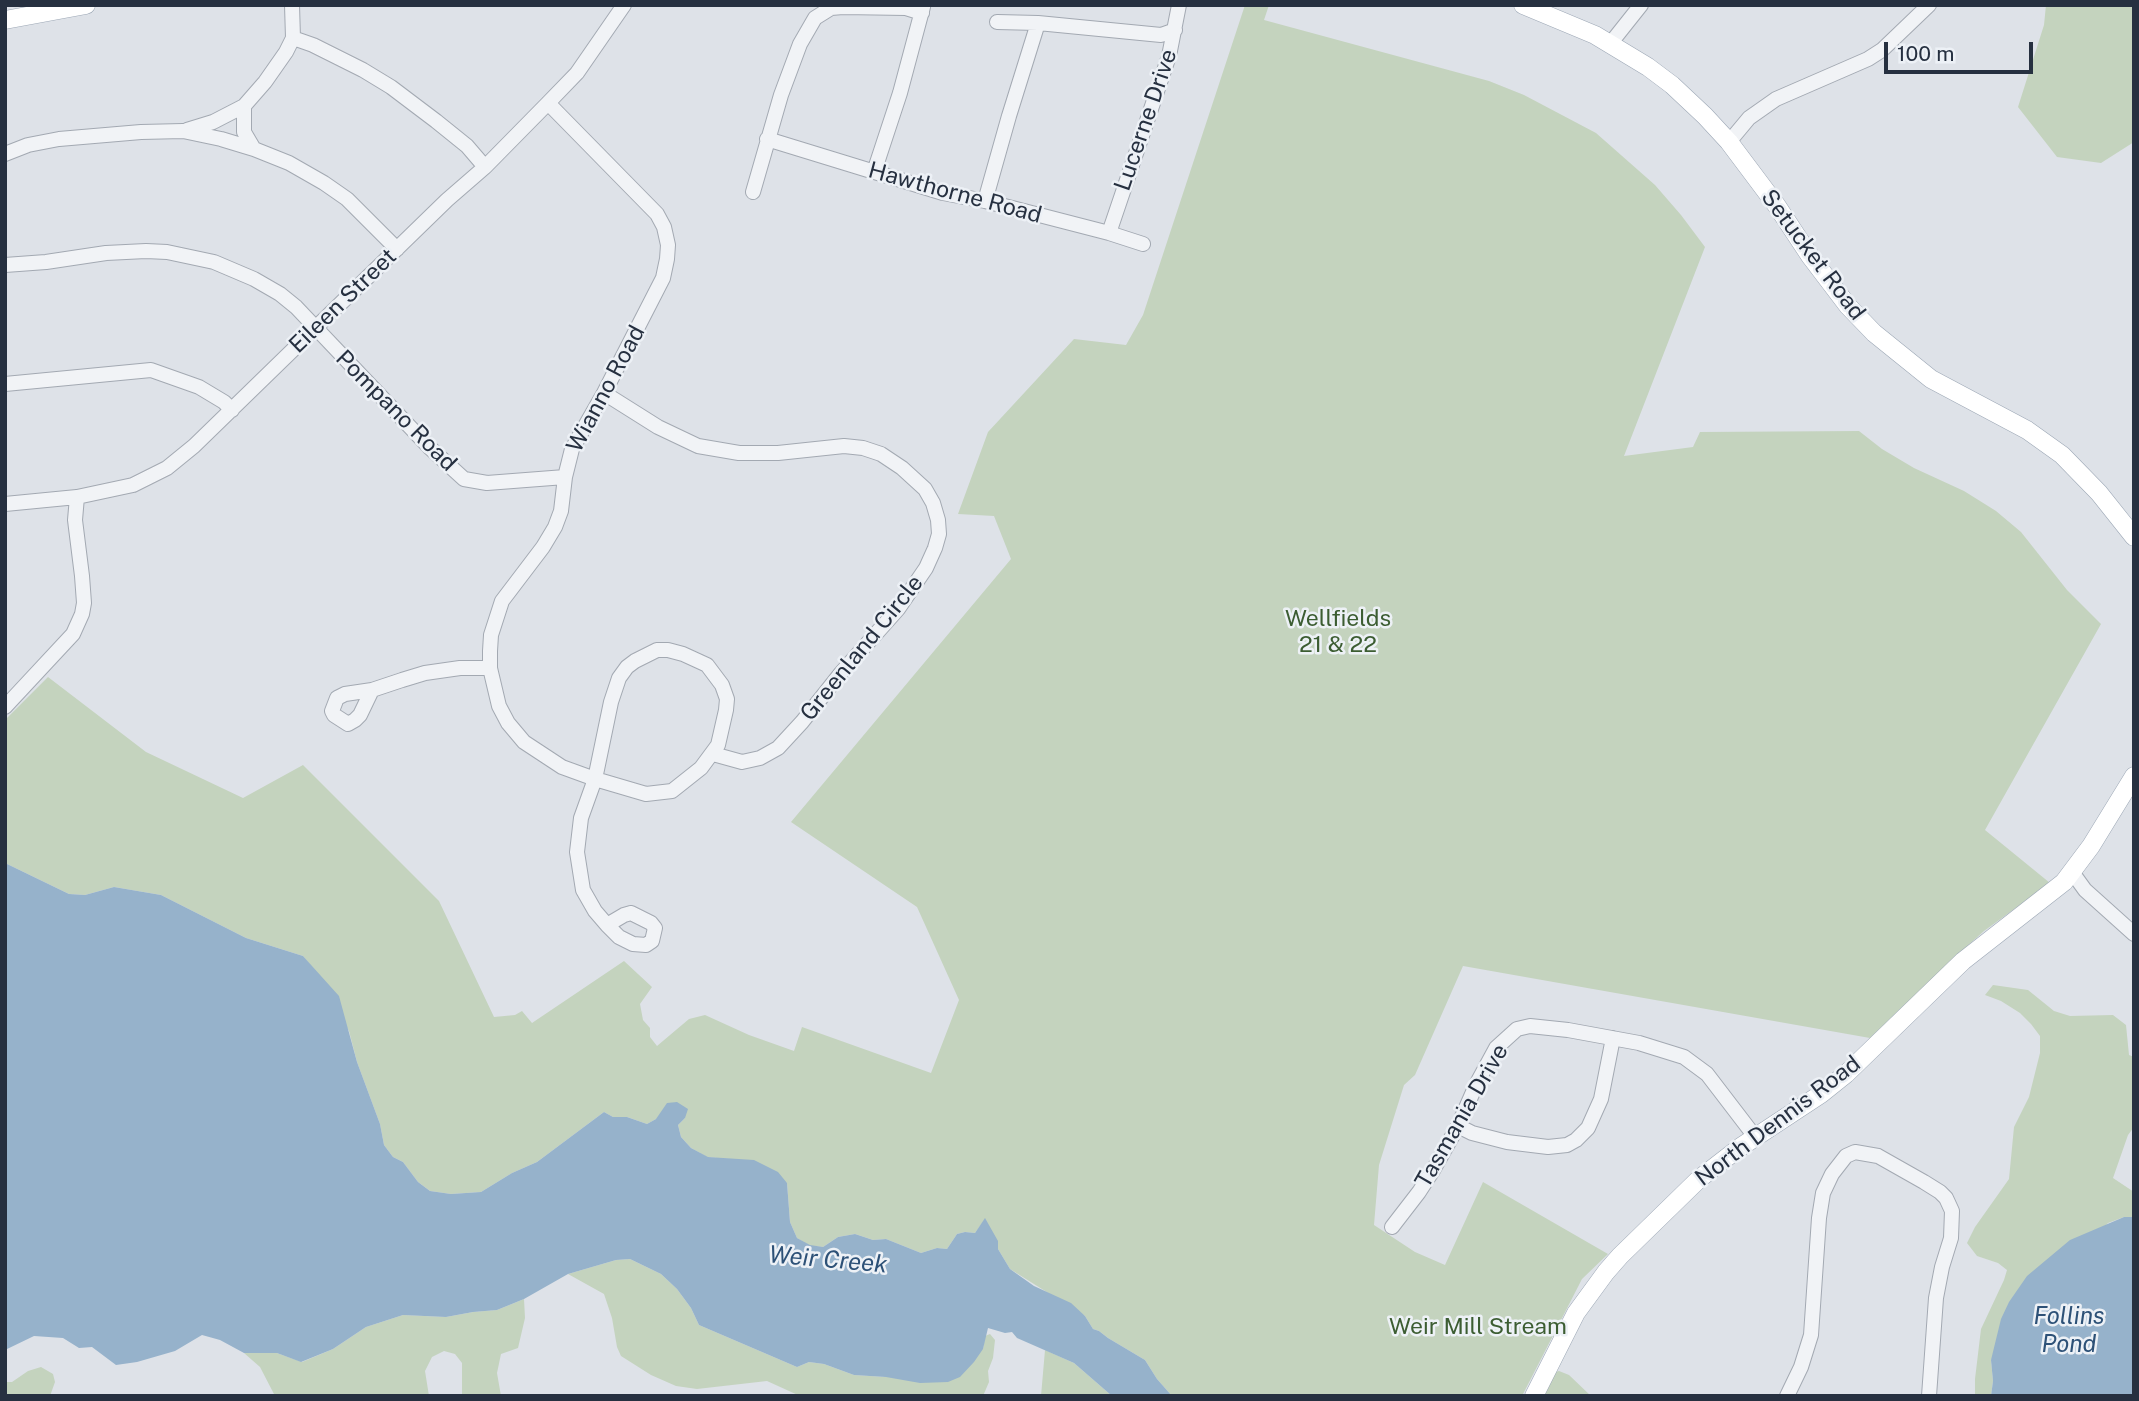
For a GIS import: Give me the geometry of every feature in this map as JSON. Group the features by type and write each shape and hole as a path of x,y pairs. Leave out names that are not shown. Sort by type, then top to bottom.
{"main road":[{"path":"12,14 86,5"},
{"name":"Setucket Road","path":"1523,5 1568,22 1610,44 1672,85 1729,142 1810,256 1861,321 1889,347 1931,379 2027,430 2062,455 2134,537"},
{"name":"North Dennis Road","path":"1534,1396 1576,1313 1606,1272 1699,1179 1822,1094 1963,961 2064,882 2091,846 2134,776"}],"street":[{"path":"5,153 60,139 183,131 213,122 244,106 286,52 293,38 292,5"},
{"name":"Eileen Street","path":"5,505 77,497 133,485 167,468 194,446 485,167 577,72 624,5"},
{"name":"Lucerne Drive","path":"1109,233 1169,55 1179,5"},
{"path":"1610,44 1641,5"},
{"path":"1729,142 1749,118 1776,99 1868,59 1882,50 1928,5"},
{"path":"752,192 767,139 808,27 831,8 922,8 874,172"},
{"path":"997,22 1038,23 1161,35 1175,30"},
{"path":"985,201 1038,23"},
{"path":"293,38 313,45 391,87 446,129 485,167"},
{"name":"Wianno Road","path":"548,103 657,214 664,227 668,245 667,259 663,278 572,449 561,510 555,527 544,547 502,601 491,635 490,668 499,706 508,723 524,742 562,767 595,779 627,790 646,794 672,791 701,768 713,754 723,728 727,699 722,685 707,665 696,658 668,650 657,650 635,661 620,678 611,702 595,779 581,818 577,852 583,890 607,925"},
{"path":"244,106 244,132 254,149"},
{"path":"183,131 254,149 289,163 347,199 397,249"},
{"name":"Hawthorne Road","path":"767,139 943,193 985,201 1143,244"},
{"name":"Pompano Road","path":"5,265 146,251 214,262 254,279 296,307 429,447 464,479 487,483 565,477"},
{"path":"5,384 151,370 199,387 232,410"},
{"name":"Greenland Circle","path":"604,393 658,427 698,446 738,453 778,453 844,446 881,454 902,467 925,489 933,503 939,534 926,568 898,609 802,722 778,748 760,758 742,762 713,754"},
{"path":"5,708 73,634 82,614 82,576 75,520 77,497"},
{"path":"372,690 425,673 460,668 490,668"},
{"path":"2072,872 2085,890 2134,934"},
{"name":"Tasmania Drive","path":"1392,1227 1419,1192 1458,1126 1496,1048 1517,1030 1530,1026 1613,1038 1666,1051 1694,1064 1707,1074 1724,1094 1756,1138"},
{"path":"1458,1126 1488,1137 1548,1147 1567,1145 1576,1140 1588,1128 1601,1099 1613,1038"},
{"path":"1787,1396 1801,1367 1811,1335 1823,1193 1840,1163 1855,1152 1878,1156 1924,1182 1946,1198 1952,1211 1951,1238 1936,1298 1929,1396"}],"green space":[{"name":"Wellfields 21 & 22","path":"1245,5 1269,5 1264,20 1489,81 1524,95 1596,133 1655,185 1681,215 1705,247 1624,456 1693,447 1700,432 1859,431 1914,468 1964,491 1996,511 2021,532 2067,590 2101,624 1985,830 2050,883 1984,931 1870,1038 1463,966 1415,1075 1404,1085 1379,1165 1374,1225 1415,1252 1445,1265 1483,1182 1608,1254 1582,1279 1522,1396 1172,1396 1145,1360 1093,1329 1085,1316 1010,1269 985,1219 975,1233 957,1234 947,1249 937,1248 921,1253 886,1239 873,1240 855,1234 838,1237 823,1247 810,1246 797,1238 790,1222 787,1183 729,1159 707,1157 691,1148 681,1137 678,1125 685,1118 656,1119 647,1124 627,1117 613,1117 604,1112 537,1162 512,1173 481,1192 451,1194 430,1191 418,1182 403,1162 393,1157 384,1145 380,1124 357,1062 349,1031 315,971 303,956 246,938 161,895 114,887 85,895 69,894 5,863 5,720 48,677 146,752 243,798 303,765 439,901 494,1017 515,1015 522,1011 532,1023 624,961 652,987 640,1004 643,1020 650,1028 650,1037 657,1046 689,1019 705,1015 794,1051 802,1027 931,1073 959,1000 917,907 791,822 1011,559 994,516 958,514 988,432 1074,339 1126,345 1143,315"},
{"path":"2046,5 2134,5 2134,142 2101,163 2057,157 2018,107 2044,25"},
{"path":"1993,985 2028,990 2054,1011 2070,1016 2113,1015 2126,1025 2129,1055 2134,1057 2134,1127 2128,1135 2113,1178 2134,1192 2134,1217 2124,1217 2108,1223 1991,1360 1991,1396 1975,1396 1981,1329 2007,1270 1998,1263 1977,1256 1967,1243 2009,1179 2014,1127 2029,1097 2040,1053 2040,1036 2031,1024 2001,1001 1985,995"},
{"path":"630,1259 661,1274 677,1289 699,1325 797,1367 809,1362 824,1364 854,1375 886,1377 983,1349 985,1336 990,1334 995,1340 988,1371 989,1382 983,1396 800,1396 767,1381 697,1389 676,1386 651,1375 621,1356 604,1294 568,1274 616,1260"},
{"path":"524,1299 525,1318 518,1348 501,1354 497,1373 501,1396 462,1396 462,1363 455,1354 444,1351 432,1357 425,1371 429,1396 275,1396 260,1367 244,1353 277,1353 302,1362 333,1349 366,1327 403,1315 446,1317 497,1310"},
{"path":"1045,1350 1074,1363 1112,1396 1041,1396"},
{"path":"41,1367 53,1374 55,1382 50,1396 5,1396 5,1382 12,1382 28,1371"},
{"path":"1555,1372 1569,1375 1591,1396 1542,1396"}],"water":[{"name":"Weir Creek","path":"5,863 69,894 85,895 114,887 161,895 246,938 303,956 339,996 357,1062 380,1124 384,1145 393,1157 403,1162 418,1182 430,1191 451,1194 481,1192 512,1173 537,1162 604,1112 613,1117 627,1117 647,1124 656,1119 667,1103 677,1102 688,1109 685,1118 678,1125 681,1137 691,1148 708,1157 754,1160 778,1172 787,1183 790,1222 797,1238 810,1245 823,1247 838,1237 855,1234 873,1240 886,1239 921,1253 937,1248 947,1249 957,1234 975,1233 985,1218 1010,1269 1034,1286 1071,1303 1085,1316 1093,1329 1145,1360 1172,1396 1112,1396 1074,1363 1017,1338 1012,1332 1005,1333 988,1328 983,1349 974,1362 960,1377 948,1382 920,1383 854,1375 824,1364 809,1362 797,1367 699,1325 677,1289 661,1274 630,1259 616,1260 568,1274 524,1299 497,1310 446,1317 403,1315 366,1327 333,1349 301,1362 277,1353 244,1353 220,1340 202,1335 175,1351 116,1365 92,1347 79,1348 63,1338 34,1336 5,1350"},
{"name":"Follins Pond","path":"2124,1217 2134,1217 2134,1396 1991,1396 1991,1360 2001,1319 2027,1276 2070,1240"}],"park label":[{"name":"Weir Mill Stream","path":"1478,1327"}]}
